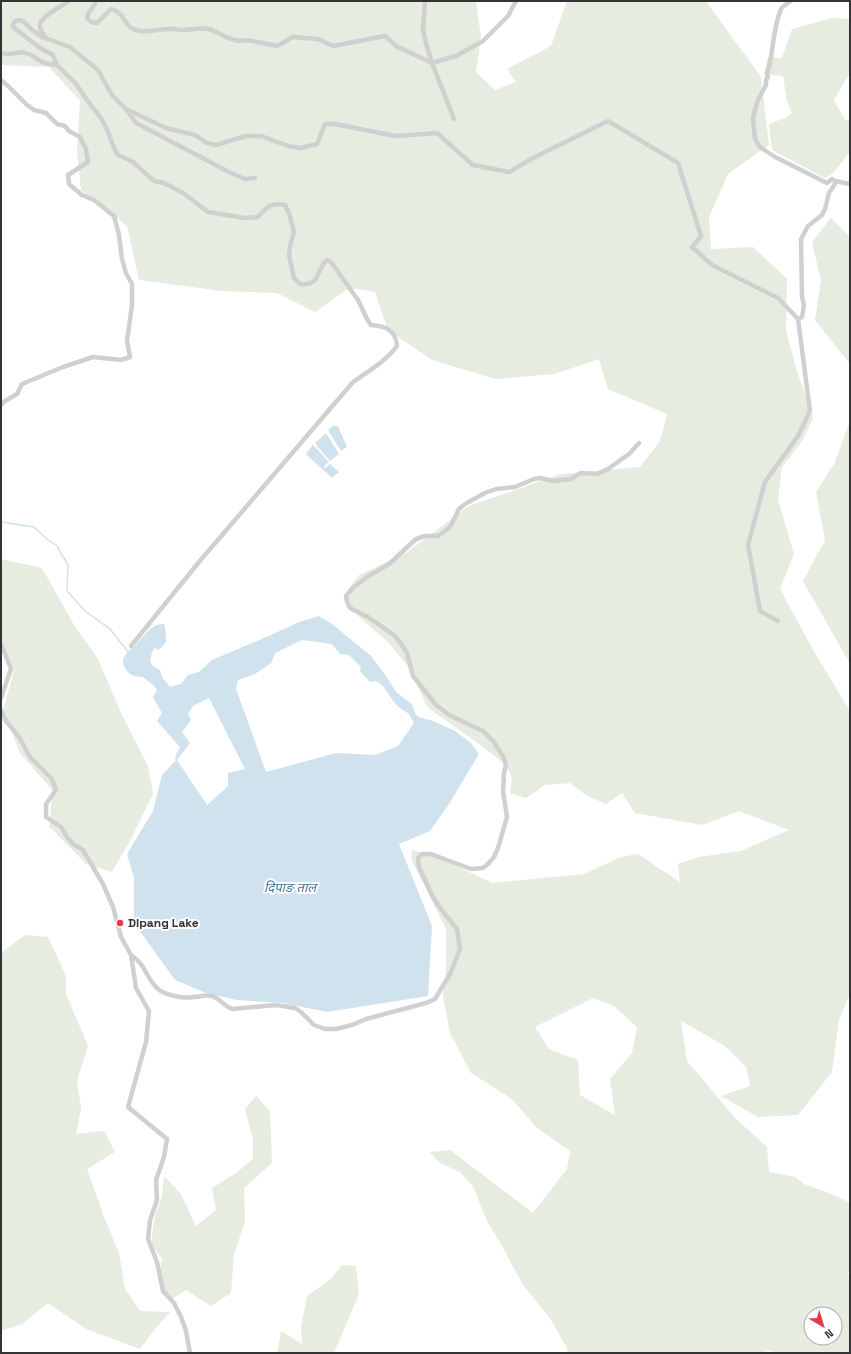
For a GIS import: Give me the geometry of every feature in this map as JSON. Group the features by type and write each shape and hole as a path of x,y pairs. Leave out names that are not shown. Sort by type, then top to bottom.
{"street":[{"path":"48,40 41,32 40,25 42,20 69,1"},
{"path":"96,1 94,6 88,12 87,18 91,22 97,23 111,9 123,16 128,26 132,30 154,31 170,28 179,30 209,29 224,37 277,46 293,37 318,39 333,46 385,36 396,46 432,63 456,56 483,41 508,16 516,1"},
{"path":"425,1 423,29 426,43 432,63 454,119"},
{"path":"791,1 782,8 775,27 766,85 758,100 753,120 754,138 760,147 775,157 828,183 832,178 835,181 850,184"},
{"path":"131,646 199,562 353,382 391,353 397,346 396,339 389,330 383,326 371,325 358,300 332,262 327,260 323,263 314,282 307,285 300,284 294,278 290,255 290,246 294,232 289,213 285,205 275,203 268,207 258,218 245,218 208,212 183,193 164,183 154,181 133,162 118,155 101,118 76,84 58,65 53,55 40,48 13,27 14,22 18,20 23,21 30,28 48,40 70,47 98,70 112,95 126,108 136,123 229,172 245,179 255,178"},
{"path":"1,53 9,54 23,52 44,63 58,65"},
{"path":"1,80 34,110 46,113 57,124 65,126 69,131 80,137 86,149 88,162 68,175 69,184 82,195 94,200 114,216 119,235 122,258 126,273 132,284 132,305 127,341 130,357 121,360 93,357 63,367 22,384 16,394 5,400 1,405"},
{"path":"126,108 166,128 195,136 216,145 246,136 261,136 288,146 301,148 317,144 325,124 335,124 395,136 437,133 473,165 509,172 533,158 608,121 678,163 701,236 692,247 712,266 778,298 798,319 810,411 798,436 764,482 748,545 760,611 778,621"},
{"path":"798,319 802,317 804,305 802,297 801,239 808,226 822,215 829,193 835,184 835,181"},
{"path":"131,955 140,962 158,989 173,995 191,998 211,996 219,1000 227,1008 232,1009 276,1005 295,1008 314,1025 325,1028 336,1029 344,1027 366,1018 426,1003 435,999 450,974 460,949 459,937 457,929 433,897 419,867 418,858 422,854 431,854 471,869 483,868 488,864 494,857 507,817 504,791 504,773 506,765 504,756 493,741 483,731 457,719 436,705 413,676 407,653 397,639 368,617 350,608 346,596 354,587 367,577 389,564 416,540 425,536 438,536 441,534 450,527 459,509 485,493 496,489 515,487 534,479 540,478 554,481 571,479 582,473 597,474 608,469 629,454 639,444"},
{"path":"1,644 10,668 1,698"},
{"path":"1,710 6,722 19,738 30,757 52,779 56,790 46,804 46,817 61,827 70,841 83,850 106,890 113,907 121,937 131,955 136,988 149,1011 146,1042 128,1107 167,1139 164,1158 156,1180 157,1200 150,1220 148,1239 157,1262 163,1291 174,1303 181,1316 186,1331 190,1353"}],"shaded area":[{"path":"1,1 476,1 481,37 476,72 495,90 516,82 507,69 551,46 567,1 706,1 761,77 769,145 728,174 709,217 711,249 753,247 787,279 786,331 799,378 811,409 813,419 801,443 782,467 778,500 794,554 780,589 812,648 850,711 850,994 839,1020 832,1072 798,1115 758,1117 721,1096 750,1086 746,1067 725,1046 681,1021 687,1061 735,1118 767,1147 769,1172 795,1177 804,1184 849,1202 850,1270 848,1273 850,1276 850,1353 773,1353 770,1350 761,1353 568,1353 567,1348 549,1317 523,1285 487,1221 473,1186 461,1173 439,1162 430,1152 450,1150 533,1213 567,1169 570,1151 537,1128 512,1099 471,1073 450,1033 443,996 446,970 446,929 412,861 411,850 433,855 492,883 584,874 621,857 638,854 680,882 678,864 699,857 741,851 789,830 739,811 702,825 635,813 622,793 606,804 587,796 570,783 545,785 526,798 510,793 512,779 507,766 427,707 410,669 389,643 358,616 344,595 359,575 406,553 469,506 561,474 640,467 660,441 667,414 608,389 599,359 554,374 496,379 432,360 388,330 375,292 349,288 315,312 277,293 222,291 139,280 127,226 81,190 77,152 80,101 49,67 1,65","holes":["593,998 614,1006 637,1027 632,1053 610,1079 615,1115 580,1095 578,1060 549,1049 535,1027"]},
{"path":"832,18 850,19 850,75 834,100 845,120 850,120 850,152 832,174 825,178 772,150 769,124 787,117 792,113 787,101 783,76 764,74 768,57 782,58 792,29"},
{"path":"831,218 850,237 850,364 815,320 821,281 812,242"},
{"path":"850,421 850,664 803,581 825,540 816,492 835,462"},
{"path":"1,559 42,568 74,625 98,659 121,713 148,766 153,794 130,841 112,872 86,864 49,826 53,791 20,753 3,711 14,670 1,645"},
{"path":"25,935 48,937 66,976 66,994 88,1046 77,1080 81,1108 76,1134 104,1131 115,1152 87,1169 104,1217 119,1253 125,1289 140,1311 170,1312 140,1349 86,1329 48,1303 22,1324 1,1331 1,953"},
{"path":"256,1096 270,1111 272,1163 244,1188 245,1221 234,1255 231,1293 211,1306 186,1290 172,1299 158,1281 162,1259 151,1244 155,1215 162,1197 164,1176 181,1194 196,1226 216,1210 212,1188 236,1173 253,1159 253,1139 245,1109"},
{"path":"342,1265 356,1266 359,1294 334,1353 277,1353 281,1331 302,1344 301,1328 307,1296 332,1278"}],"water":[{"path":"333,426 338,426 347,447 341,451 328,430"},
{"path":"326,433 339,454 330,461 315,443"},
{"path":"313,445 329,462 324,466 325,468 330,464 339,472 332,478 306,454"},
{"name":"दिपाङ ताल","path":"319,616 332,624 371,656 397,693 412,704 418,717 433,721 455,731 471,743 479,754 449,804 430,831 399,844 432,926 428,996 327,1012 282,1003 237,1000 206,993 175,980 134,923 134,878 127,854 153,811 162,775 176,760 175,757 180,747 157,721 162,713 153,697 157,690 143,677 134,676 127,671 123,663 124,657 151,628 159,624 164,624 166,630 166,642 159,650 155,648 152,652 150,661 153,666 160,670 162,677 170,687 181,684 188,675 199,672 212,660 299,622","holes":["302,640 332,644 340,654 349,655 361,667 360,671 370,682 376,681 382,685 397,706 409,714 414,723 398,746 375,755 336,753 266,772 236,689 238,680 255,674 271,663 275,653","209,698 245,769 228,773 228,786 207,805 177,760 190,743 182,732 191,720 188,714 193,706"]}],"waterway":[{"path":"1,522 34,527 57,546 68,565 67,591 85,611 110,629 129,653"}],"place":[{"name":"Dipang Lake","path":"120,923"}]}
